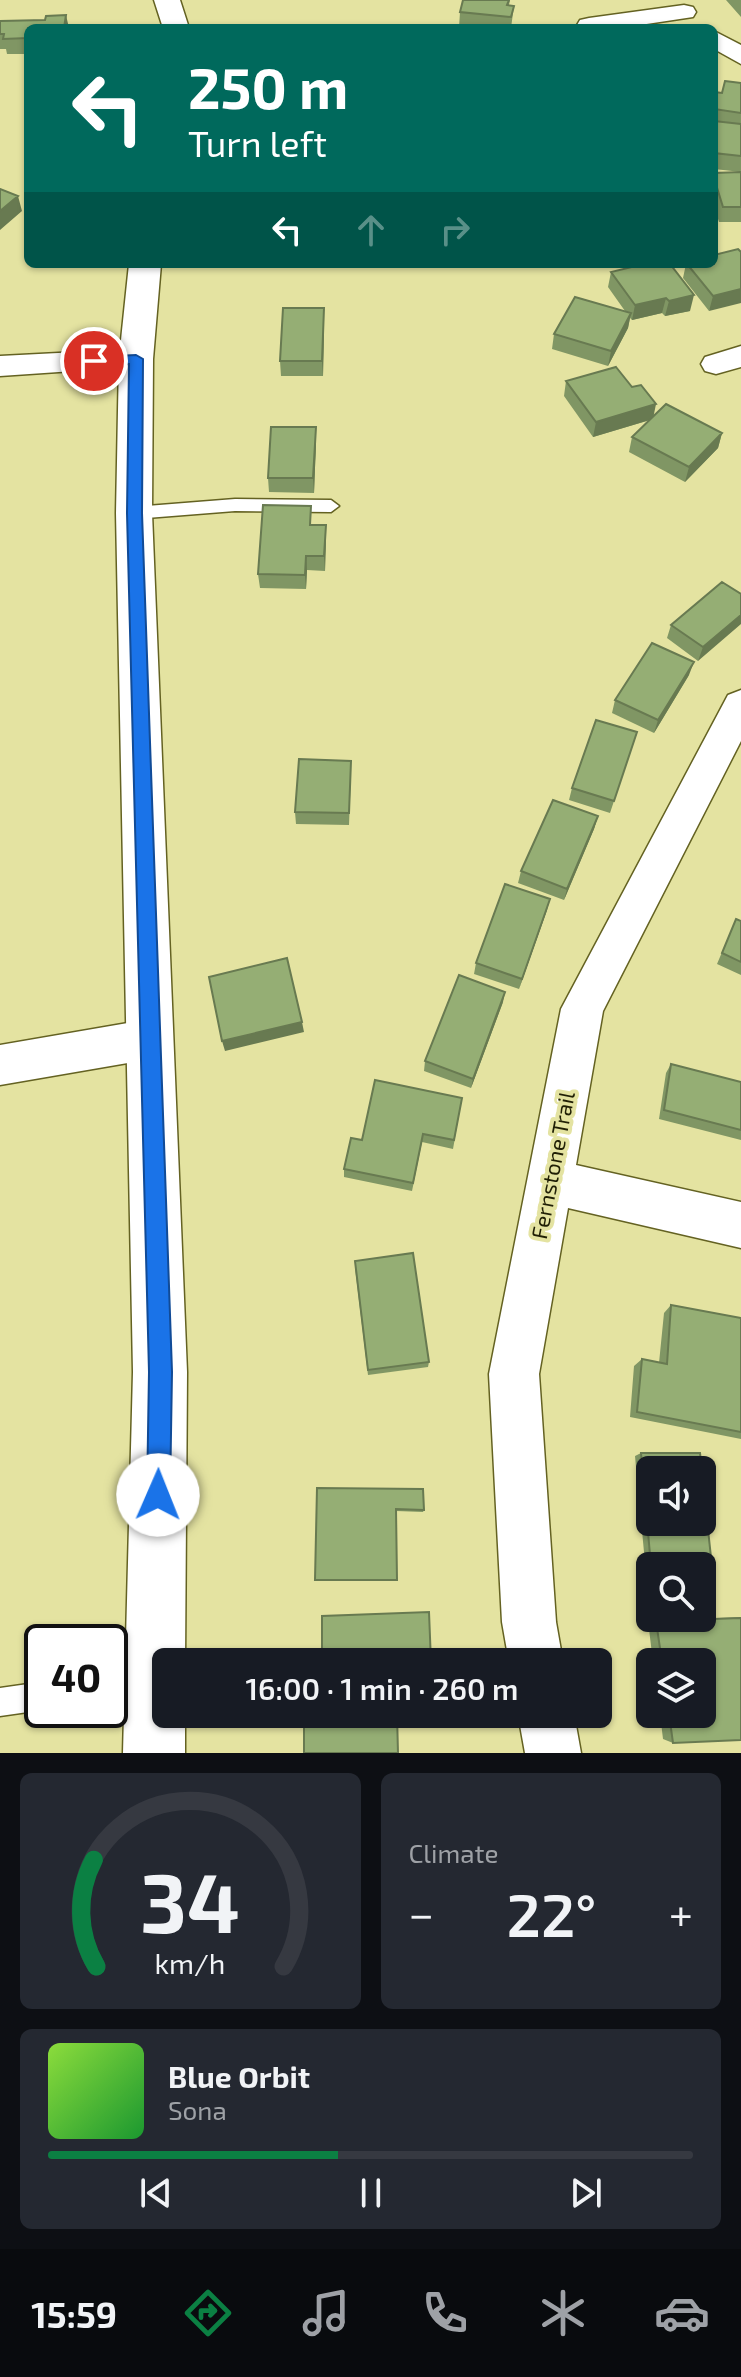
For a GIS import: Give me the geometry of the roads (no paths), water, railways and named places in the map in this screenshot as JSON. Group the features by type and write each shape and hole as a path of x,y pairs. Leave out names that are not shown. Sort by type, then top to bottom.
{"street":[{"path":"167,0 175,24"},
{"path":"597,24 688,13"},
{"path":"718,41 741,56"},
{"path":"145,268 136,359 134,513 160,1372 156,1648"},
{"path":"0,366 136,359"},
{"name":"Fernstone Trail","path":"534,1648 529,1622 514,1374 582,1009 741,705"},
{"path":"0,1065 151,1039"},
{"path":"549,1181 741,1225"},
{"path":"154,1728 154,1753"},
{"path":"549,1728 553,1753"}],"lane":[{"path":"134,513 235,505 331,506"},
{"path":"128,1683 152,1679"},
{"path":"0,1702 24,1699"}]}
